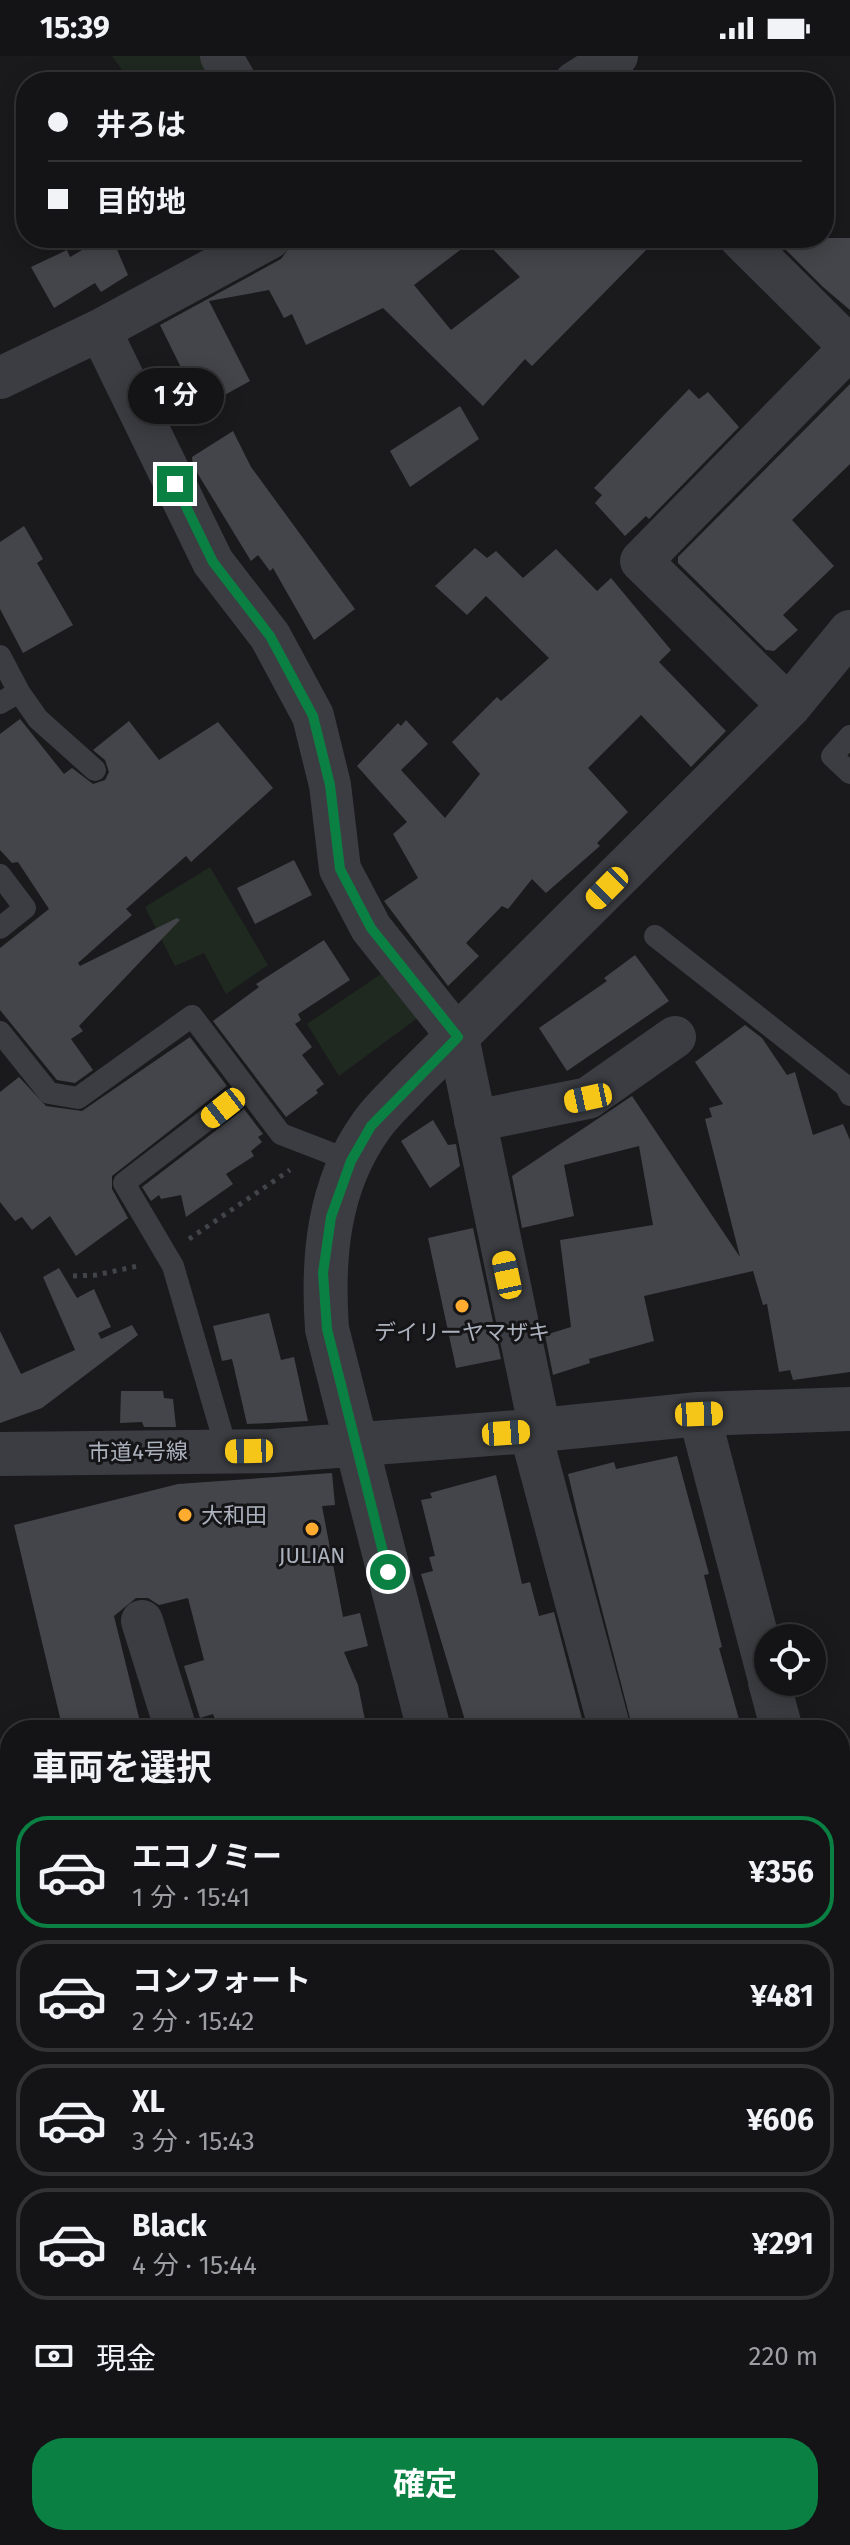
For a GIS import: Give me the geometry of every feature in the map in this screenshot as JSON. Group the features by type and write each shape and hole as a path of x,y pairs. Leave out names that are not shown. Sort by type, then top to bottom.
{"street":[{"path":"593,72 617,56"},
{"path":"0,378 100,330 252,248"},
{"path":"750,248 850,347 641,561 789,706"},
{"path":"100,330 213,562 270,636 313,716 330,785 340,869 371,928 458,1037 535,1430 608,1720"},
{"path":"427,1720 327,1329 323,1273 331,1217 351,1161 371,1126 789,706 850,632"},
{"path":"475,1121 588,1098 675,1037"},
{"name":"市道4号線","path":"0,1454 227,1451 358,1445 699,1414 847,1406"},
{"path":"699,1414 754,1624"},
{"path":"142,1621 173,1720"},
{"path":"773,1696 779,1720"}],"lane":[{"path":"0,656 9,698 38,719 95,770"},
{"path":"850,736 832,756 850,773"},
{"path":"0,875 25,908 0,928"},
{"path":"655,936 846,1086 850,1095"},
{"path":"0,1032 49,1093 78,1098 192,1016 281,1134 351,1161"},
{"path":"227,1451 173,1266 124,1183 247,1089"}],"path":[{"path":"73,1276 128,1270 166,1255 301,1162"}],"green space":[{"path":"112,56 201,56 209,72 124,72"},
{"path":"210,867 268,965 226,994 204,953 175,966 145,907"},
{"path":"387,970 419,1017 339,1076 307,1024"}],"building":[{"path":"834,238 850,238 850,310 784,248 834,248"},
{"path":"86,248 116,248 128,275 101,292 95,283 54,308 31,267 67,250 70,257"},
{"path":"289,248 463,248 414,285 451,330 520,277 492,248 648,248 532,366 525,359 483,406 383,308 306,345 292,314 284,318 269,290 209,301 250,381 201,408 160,325 281,259"},
{"path":"850,384 850,464 792,520 834,566 783,615 798,630 774,651 766,650 678,563 678,557"},
{"path":"689,389 699,399 708,392 739,427 649,519 646,516 625,536 595,503 602,495 594,488"},
{"path":"460,406 479,439 410,487 390,451"},
{"path":"233,431 251,467 355,609 314,640 273,568 270,571 258,555 251,561 193,466 192,457"},
{"path":"24,526 43,559 37,563 73,625 23,653 0,609 0,542"},
{"path":"475,548 487,558 496,551 523,578 556,549 597,591 611,578 671,650 659,662 726,731 691,767 641,715 588,768 628,812 597,843 600,846 546,893 532,879 508,909 502,906 466,943 479,956 448,986 384,901 418,878 393,834 407,822 357,766 398,723 401,726 406,720 428,744 401,770 445,818 480,774 452,742 497,697 501,701 549,658 486,596 467,615 435,586"},
{"path":"20,719 64,774 72,768 93,784 105,780 109,772 105,760 93,750 129,721 159,760 218,722 273,788 191,862 186,856 126,909 132,915 78,963 80,966 177,918 180,920 79,1026 83,1031 71,1039 93,1070 75,1083 57,1080 0,1010 0,948 49,909 18,862 12,863 0,850 0,734"},
{"path":"294,860 312,895 255,924 237,888"},
{"path":"324,940 350,980 298,1014 301,1020 295,1024 312,1047 302,1055 324,1084 316,1090 318,1093 286,1117 213,1021 259,987 256,984"},
{"path":"635,955 669,1001 567,1071 539,1028 607,981 604,978"},
{"path":"745,1025 762,1038 787,1075 795,1072 813,1135 843,1124 850,1140 850,1372 793,1380 790,1370 779,1372 767,1304 763,1305 753,1271 644,1296 654,1341 589,1359 590,1363 553,1375 545,1335 571,1327 560,1240 653,1225 639,1146 564,1165 574,1216 522,1228 512,1176 632,1096 740,1257 705,1119 712,1117 709,1108 723,1104 695,1062"},
{"path":"190,1037 227,1086 112,1176 112,1189 128,1218 76,1256 50,1216 32,1230 22,1217 15,1221 0,1202 0,1092 19,1077 46,1106 82,1111"},
{"path":"244,1109 263,1134 258,1137 262,1142 251,1151 254,1156 226,1174 233,1184 186,1217 181,1195 161,1199 159,1195 151,1201 142,1187"},
{"path":"433,1120 448,1145 456,1144 460,1166 430,1188 401,1141"},
{"path":"473,1228 501,1359 456,1368 428,1238"},
{"path":"59,1268 77,1298 94,1289 111,1327 98,1333 101,1339 132,1325 138,1335 42,1408 0,1423 0,1331 21,1374 75,1350 43,1277"},
{"path":"269,1313 281,1360 294,1357 308,1421 247,1424 232,1359 222,1361 213,1326"},
{"path":"121,1391 163,1391 164,1398 173,1399 176,1427 144,1427 142,1422 120,1423"},
{"path":"677,1456 709,1574 704,1575 722,1647 719,1648 739,1720 630,1720 568,1474 614,1462 616,1469"},
{"path":"332,1473 335,1505 322,1506 343,1617 360,1613 368,1646 344,1652 358,1685 365,1720 215,1720 213,1714 200,1718 184,1666 204,1660 188,1598 159,1605 148,1598 136,1598 114,1616 140,1720 61,1720 14,1525 178,1484"},
{"path":"496,1475 522,1584 530,1582 539,1616 554,1612 582,1720 465,1720 421,1574 433,1571 429,1557 435,1556 421,1500 432,1498 430,1493"}],"place":[{"name":"デイリーヤマザキ","path":"462,1306"},
{"name":"大和田","path":"185,1515"},
{"name":"JULIAN","path":"312,1529"}],"route":[{"path":"175,484 213,562 270,636 313,716 330,785 340,869 371,928 458,1037 371,1126 351,1161 331,1217 323,1273 327,1329 388,1572"}]}
